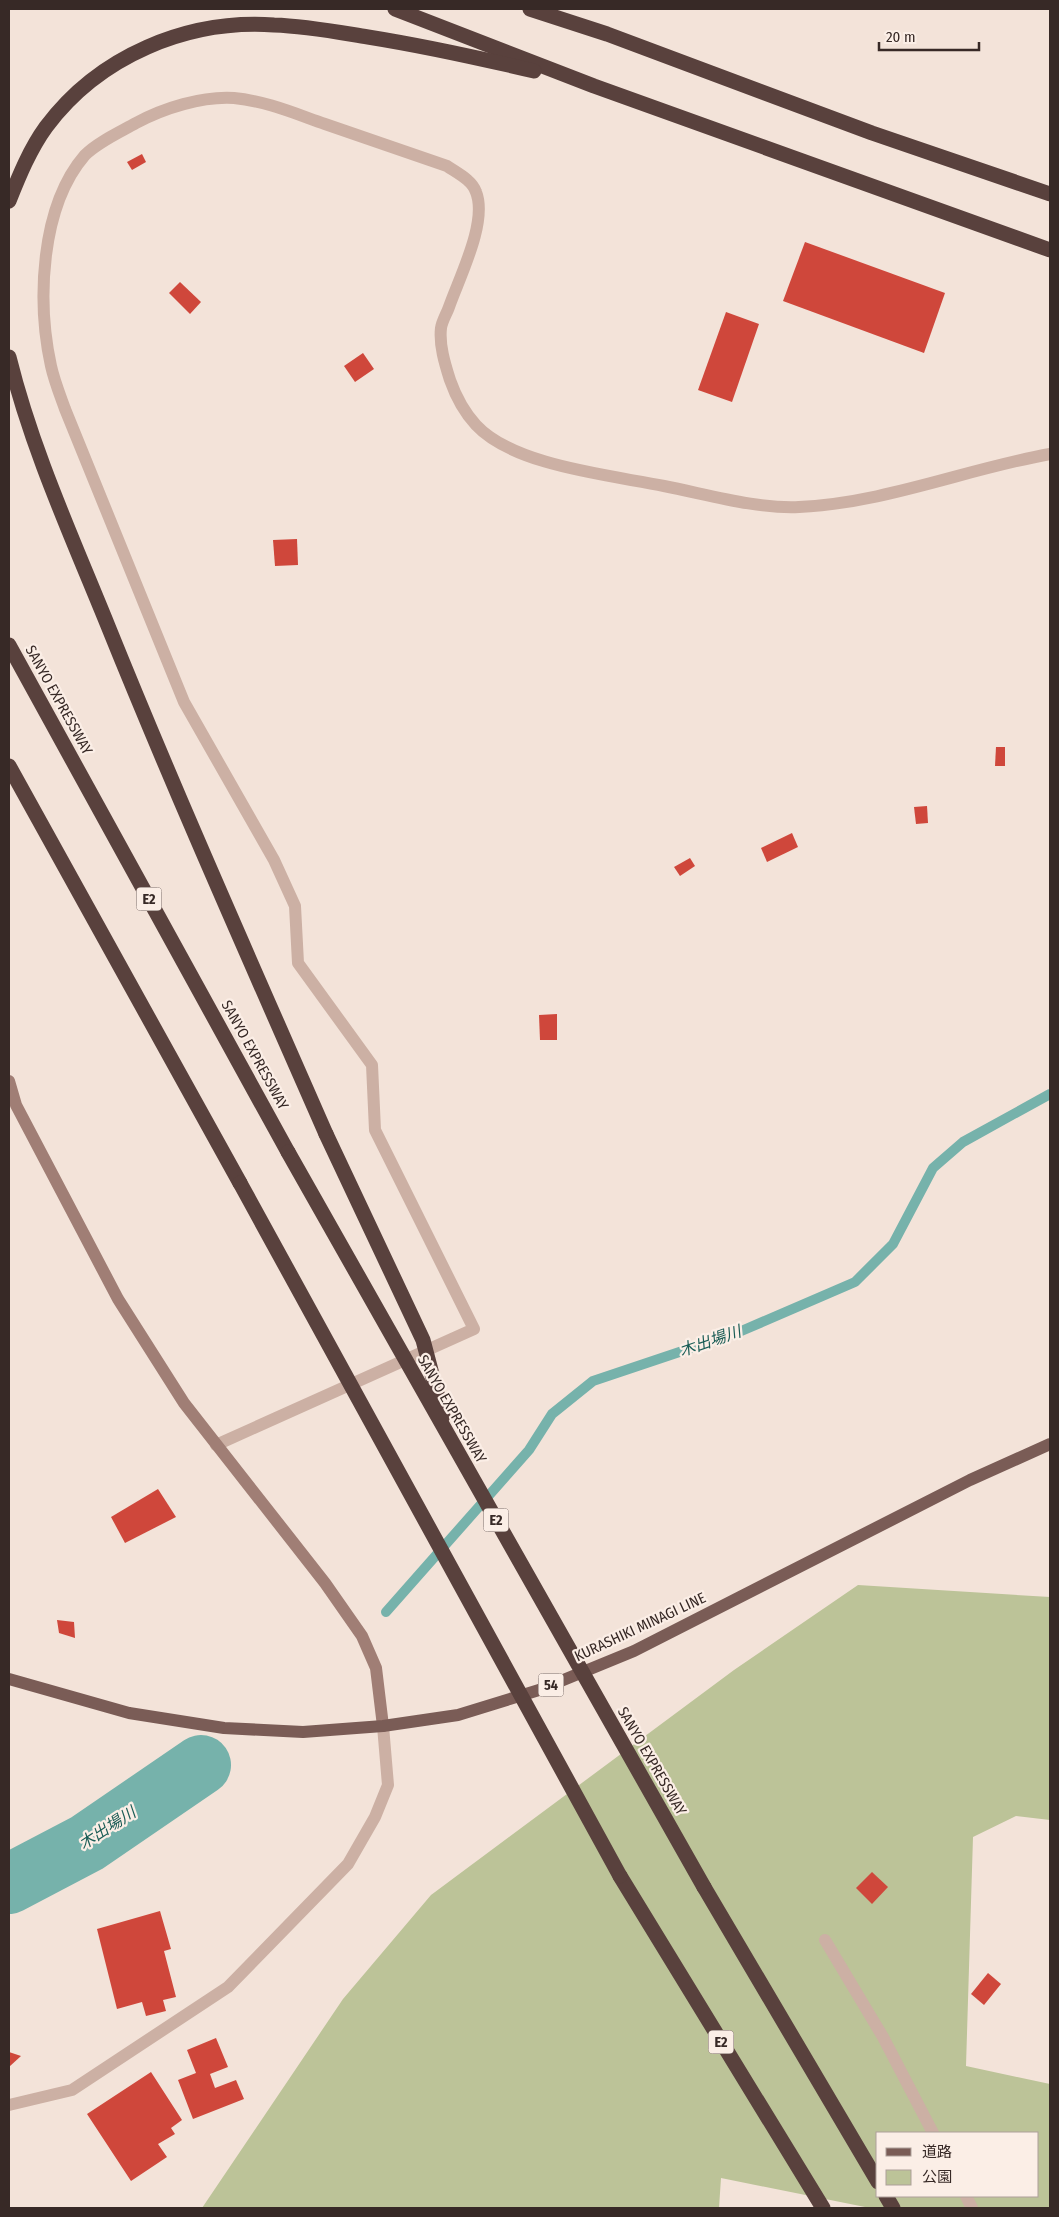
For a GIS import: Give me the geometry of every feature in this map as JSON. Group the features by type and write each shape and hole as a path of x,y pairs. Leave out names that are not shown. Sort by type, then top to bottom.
{"highway":[{"path":"395,9 594,86 1050,250"},
{"path":"530,9 607,34 872,133 1050,194"},
{"path":"557,9 607,34"},
{"path":"9,201 24,166 46,127 76,94 108,67 144,47 184,34 239,25 274,24 326,30 445,50 594,86"},
{"path":"9,357 18,392 39,455 130,680 326,1134 423,1340 448,1436"},
{"name":"SANYO EXPRESSWAY","path":"9,645 288,1152 448,1436 704,1887 876,2179"},
{"name":"E2","path":"9,766 620,1876 823,2208"},
{"path":"887,2197 893,2208"}],"main road":[{"name":"KURASHIKI MINAGI LINE","path":"9,1678 129,1714 224,1728 303,1732 383,1726 458,1715 539,1690 634,1651 970,1480 1050,1444"}],"street":[{"path":"216,1444 474,1329 376,1130 372,1065 298,963 295,906 274,860 184,702 65,409 50,358 44,316 44,266 51,226 65,186 86,154 117,133 153,114 194,102 233,98 266,103 447,166 465,178 476,191 480,212 474,236 442,328 444,362 457,399 477,426 510,449 553,464 746,502 797,508 882,496 1016,460 1050,454"},
{"path":"9,1081 16,1105 118,1300 184,1403 325,1583 362,1636 376,1668 388,1785 375,1817 348,1864 220,1992 72,2090 9,2105"},
{"path":"825,1940 883,2037 932,2132"}],"green space":[{"path":"858,1585 1050,1597 1050,1820 1016,1816 973,1837 966,2066 1050,2084 1050,2208 870,2208 721,2178 719,2208 202,2208 343,1999 431,1895 734,1670"}],"building":[{"path":"142,154 146,162 132,170 127,162"},
{"path":"805,242 945,293 924,353 783,301"},
{"path":"180,282 201,302 190,314 169,293"},
{"path":"726,312 759,324 732,402 698,390"},
{"path":"363,353 374,369 355,382 344,366"},
{"path":"297,539 298,565 275,566 273,540"},
{"path":"996,747 1005,747 1005,766 995,766"},
{"path":"927,806 928,823 916,824 914,807"},
{"path":"792,833 798,847 767,862 761,848"},
{"path":"690,858 695,866 680,876 674,867"},
{"path":"557,1014 557,1040 540,1040 539,1015"},
{"path":"158,1489 176,1517 125,1543 111,1517"},
{"path":"57,1620 74,1622 75,1638 59,1633"},
{"path":"872,1872 888,1887 872,1904 856,1888"},
{"path":"160,1911 171,1949 164,1951 176,1997 163,2000 166,2011 146,2016 142,2002 117,2009 97,1929"},
{"path":"988,1973 1001,1984 984,2005 971,1994"},
{"path":"216,2038 228,2067 210,2074 215,2088 236,2080 244,2099 193,2119 178,2080 196,2073 187,2050"},
{"path":"9,2052 21,2056 9,2067"},
{"path":"151,2072 182,2120 171,2128 175,2134 158,2144 167,2157 131,2181 87,2114"}],"waterway":[{"name":"木出場川","path":"386,1612 529,1450 552,1414 593,1381 739,1332 855,1282 893,1244 933,1168 963,1142 1050,1094"},
{"name":"木出場川","path":"9,1884 87,1843 201,1765"}]}
